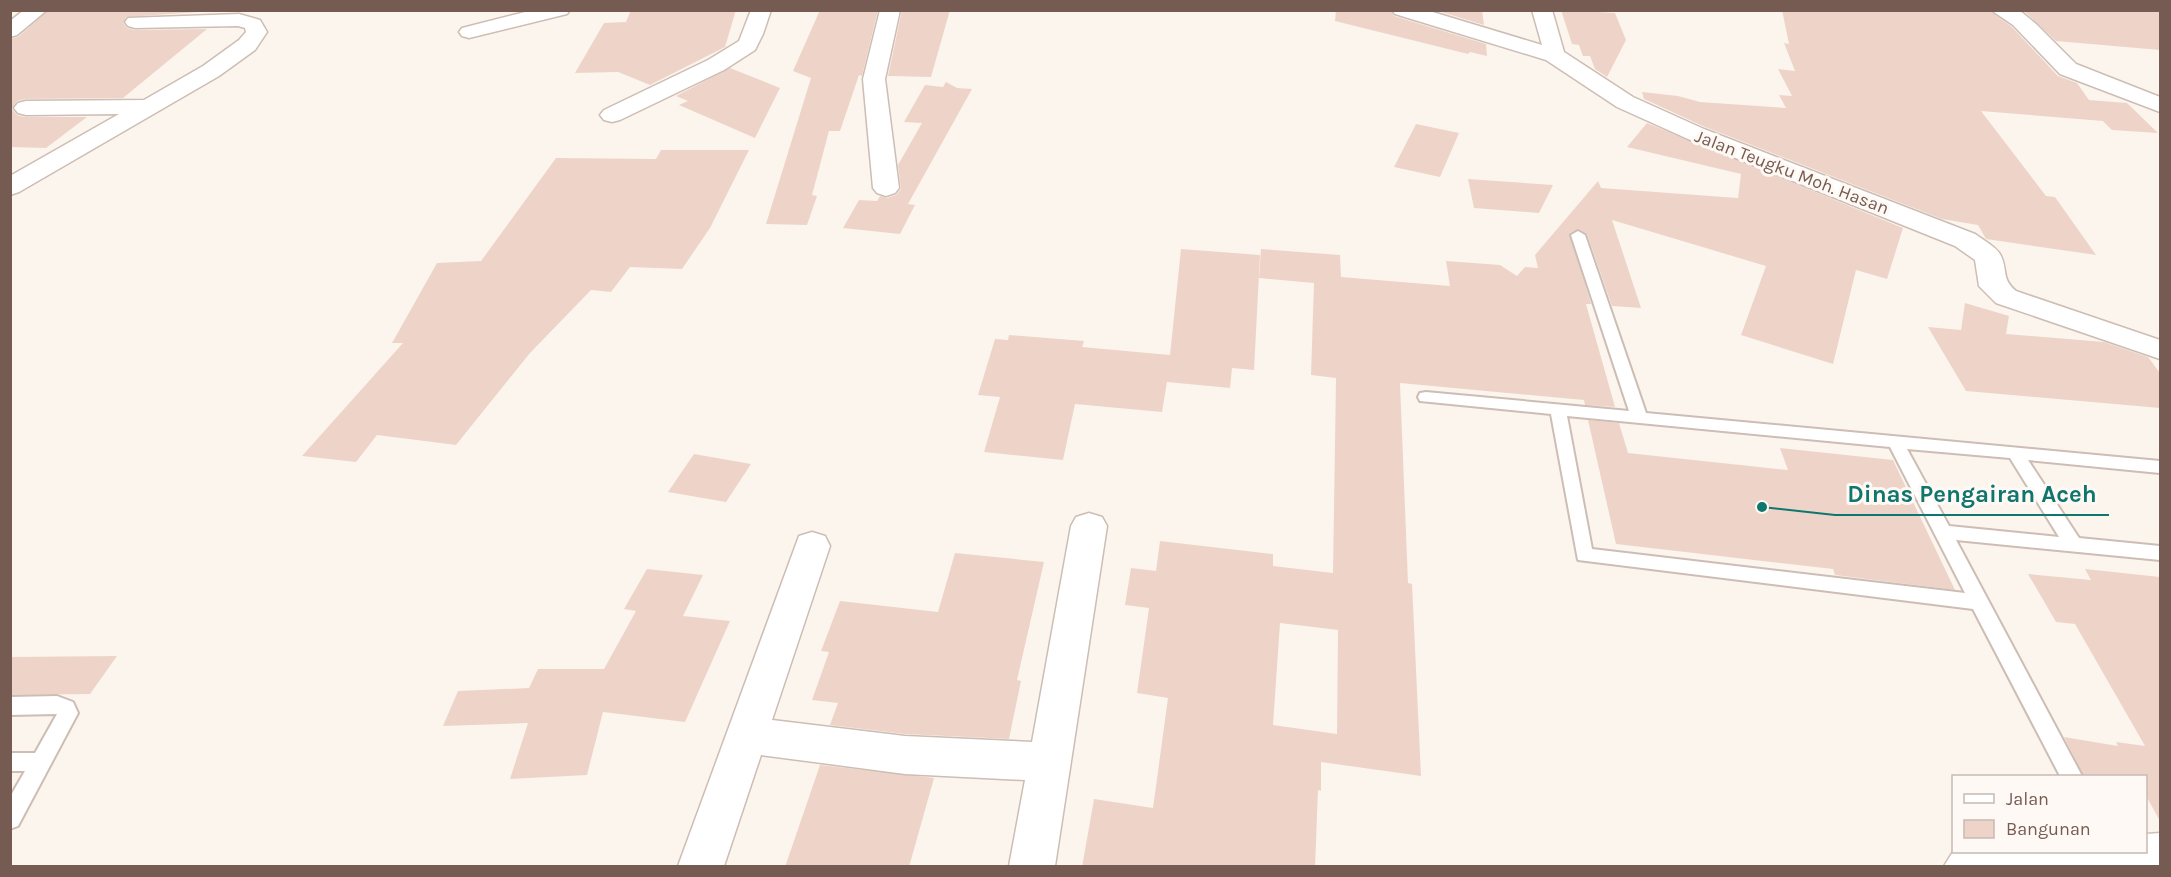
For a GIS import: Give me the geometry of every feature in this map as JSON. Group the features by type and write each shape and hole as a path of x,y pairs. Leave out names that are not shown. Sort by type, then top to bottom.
{"street":[{"path":"10,31 37,10"},
{"path":"469,32 560,10"},
{"path":"612,114 706,71 747,45 761,10"},
{"path":"886,188 874,79 890,10"},
{"name":"Jalan Teugku Moh. Hasan","path":"1402,10 1554,55 1625,102 1686,130 1965,240 1988,257 1993,286 2006,297 2160,350"},
{"path":"1542,10 1551,36 1554,55"},
{"path":"2001,10 2023,21 2055,59 2068,69 2160,105"},
{"path":"10,187 211,71 247,45 257,32 259,17 239,20 135,22"},
{"path":"26,108 147,107"},
{"path":"1032,867 1089,526"},
{"path":"700,867 812,546"},
{"path":"746,735 905,754 1050,762"},
{"path":"1967,867 2110,854 2160,854"}],"lane":[{"path":"1578,235 1639,417"},
{"path":"1426,397 2160,467"},
{"path":"1558,409 1584,555 1979,602"},
{"path":"1896,443 2070,775"},
{"path":"2015,453 2074,545"},
{"path":"1941,532 2160,553"},
{"path":"10,706 57,705 66,708 68,713 10,819"},
{"path":"10,762 41,762"}],"building":[{"path":"49,10 229,10 126,17 123,23 127,28 134,30 207,29 123,98 17,101 12,109 17,115 25,117 87,117 46,148 10,147 10,39 18,37"},
{"path":"631,10 736,10 725,47 650,85 618,72 575,73 604,23 626,22"},
{"path":"820,10 878,10 862,76 859,75 840,131 829,131 812,195 817,196 807,225 766,224 811,78 793,71"},
{"path":"902,10 950,10 931,77 888,76"},
{"path":"1336,10 1390,10 1394,16 1486,44 1487,56 1470,52 1468,54 1335,21"},
{"path":"1435,10 1482,10 1484,25"},
{"path":"1561,10 1615,13 1626,40 1607,77 1595,69 1590,56 1583,56 1579,45 1572,44"},
{"path":"1782,10 1989,10 2012,27 2058,76 2077,83 2089,100 2127,103 2158,133 2112,130 2103,121 1981,111 2046,196 2055,197 2096,255 1986,239 1978,225 1942,219 1705,127 1644,99 1642,92 1678,96 1700,102 1786,108 1779,95 1792,96 1778,69 1795,71 1784,43 1789,44"},
{"path":"2023,10 2160,10 2160,50 2056,41"},
{"path":"730,68 780,88 755,138 679,105 688,101 676,96"},
{"path":"946,82 957,88 972,89 908,204 915,205 900,234 843,228 859,200 877,201 880,196 887,198 896,195 901,189 898,165 922,123 904,122 925,85 943,87"},
{"path":"1647,123 1903,228 1887,279 1856,270 1833,364 1741,335 1766,266 1612,220 1641,308 1612,306 1587,234 1579,229 1570,233 1591,304 1586,304 1615,407 1585,405 1584,400 1400,383 1408,583 1412,584 1421,776 1321,762 1315,867 1082,867 1094,799 1153,808 1168,698 1137,693 1149,608 1125,605 1131,568 1156,571 1160,541 1273,554 1273,566 1333,573 1336,378 1311,375 1314,283 1259,278 1261,249 1340,255 1341,277 1450,286 1446,261 1500,265 1517,276 1525,267 1538,268 1535,255 1598,181 1601,188 1738,198 1741,174 1627,147","holes":["1280,623 1338,630 1337,734 1273,725"]},
{"path":"1416,124 1459,133 1440,177 1394,167"},
{"path":"661,150 749,150 710,228 682,269 630,267 611,292 591,290 530,353 456,445 377,435 356,462 302,456 403,343 392,343 437,263 481,261 556,158 656,159"},
{"path":"1468,179 1553,185 1539,213 1474,208"},
{"path":"1181,249 1260,255 1254,370 1232,368 1230,388 1167,382 1162,412 1075,404 1063,460 984,452 1000,397 978,395 995,339 1008,340 1009,335 1084,341 1082,347 1170,355"},
{"path":"1965,303 2009,316 2006,334 2104,342 2148,357 2160,373 2160,408 1966,391 1928,327 1961,330"},
{"path":"1588,420 1619,423 1628,453 1788,470 1780,448 1893,460 1955,590 1835,575 1833,569 1616,544"},
{"path":"694,454 751,464 726,502 668,492"},
{"path":"955,553 1044,562 1017,680 1021,681 1009,739 905,734 830,725 838,703 812,700 829,652 821,651 840,601 938,612"},
{"path":"647,569 703,575 683,616 730,621 685,722 603,712 587,775 510,779 528,723 443,726 458,691 529,688 538,669 604,669 636,611 624,609"},
{"path":"2085,569 2160,577 2160,821 2147,798 2147,775 2083,775 2064,737 2118,746 2116,742 2145,746 2075,624 2056,622 2028,574 2091,580"},
{"path":"117,656 90,694 10,695 10,657"},
{"path":"820,765 934,778 909,867 785,867"}],"place":[{"name":"Dinas Pengairan Aceh","path":"1762,507"}]}
